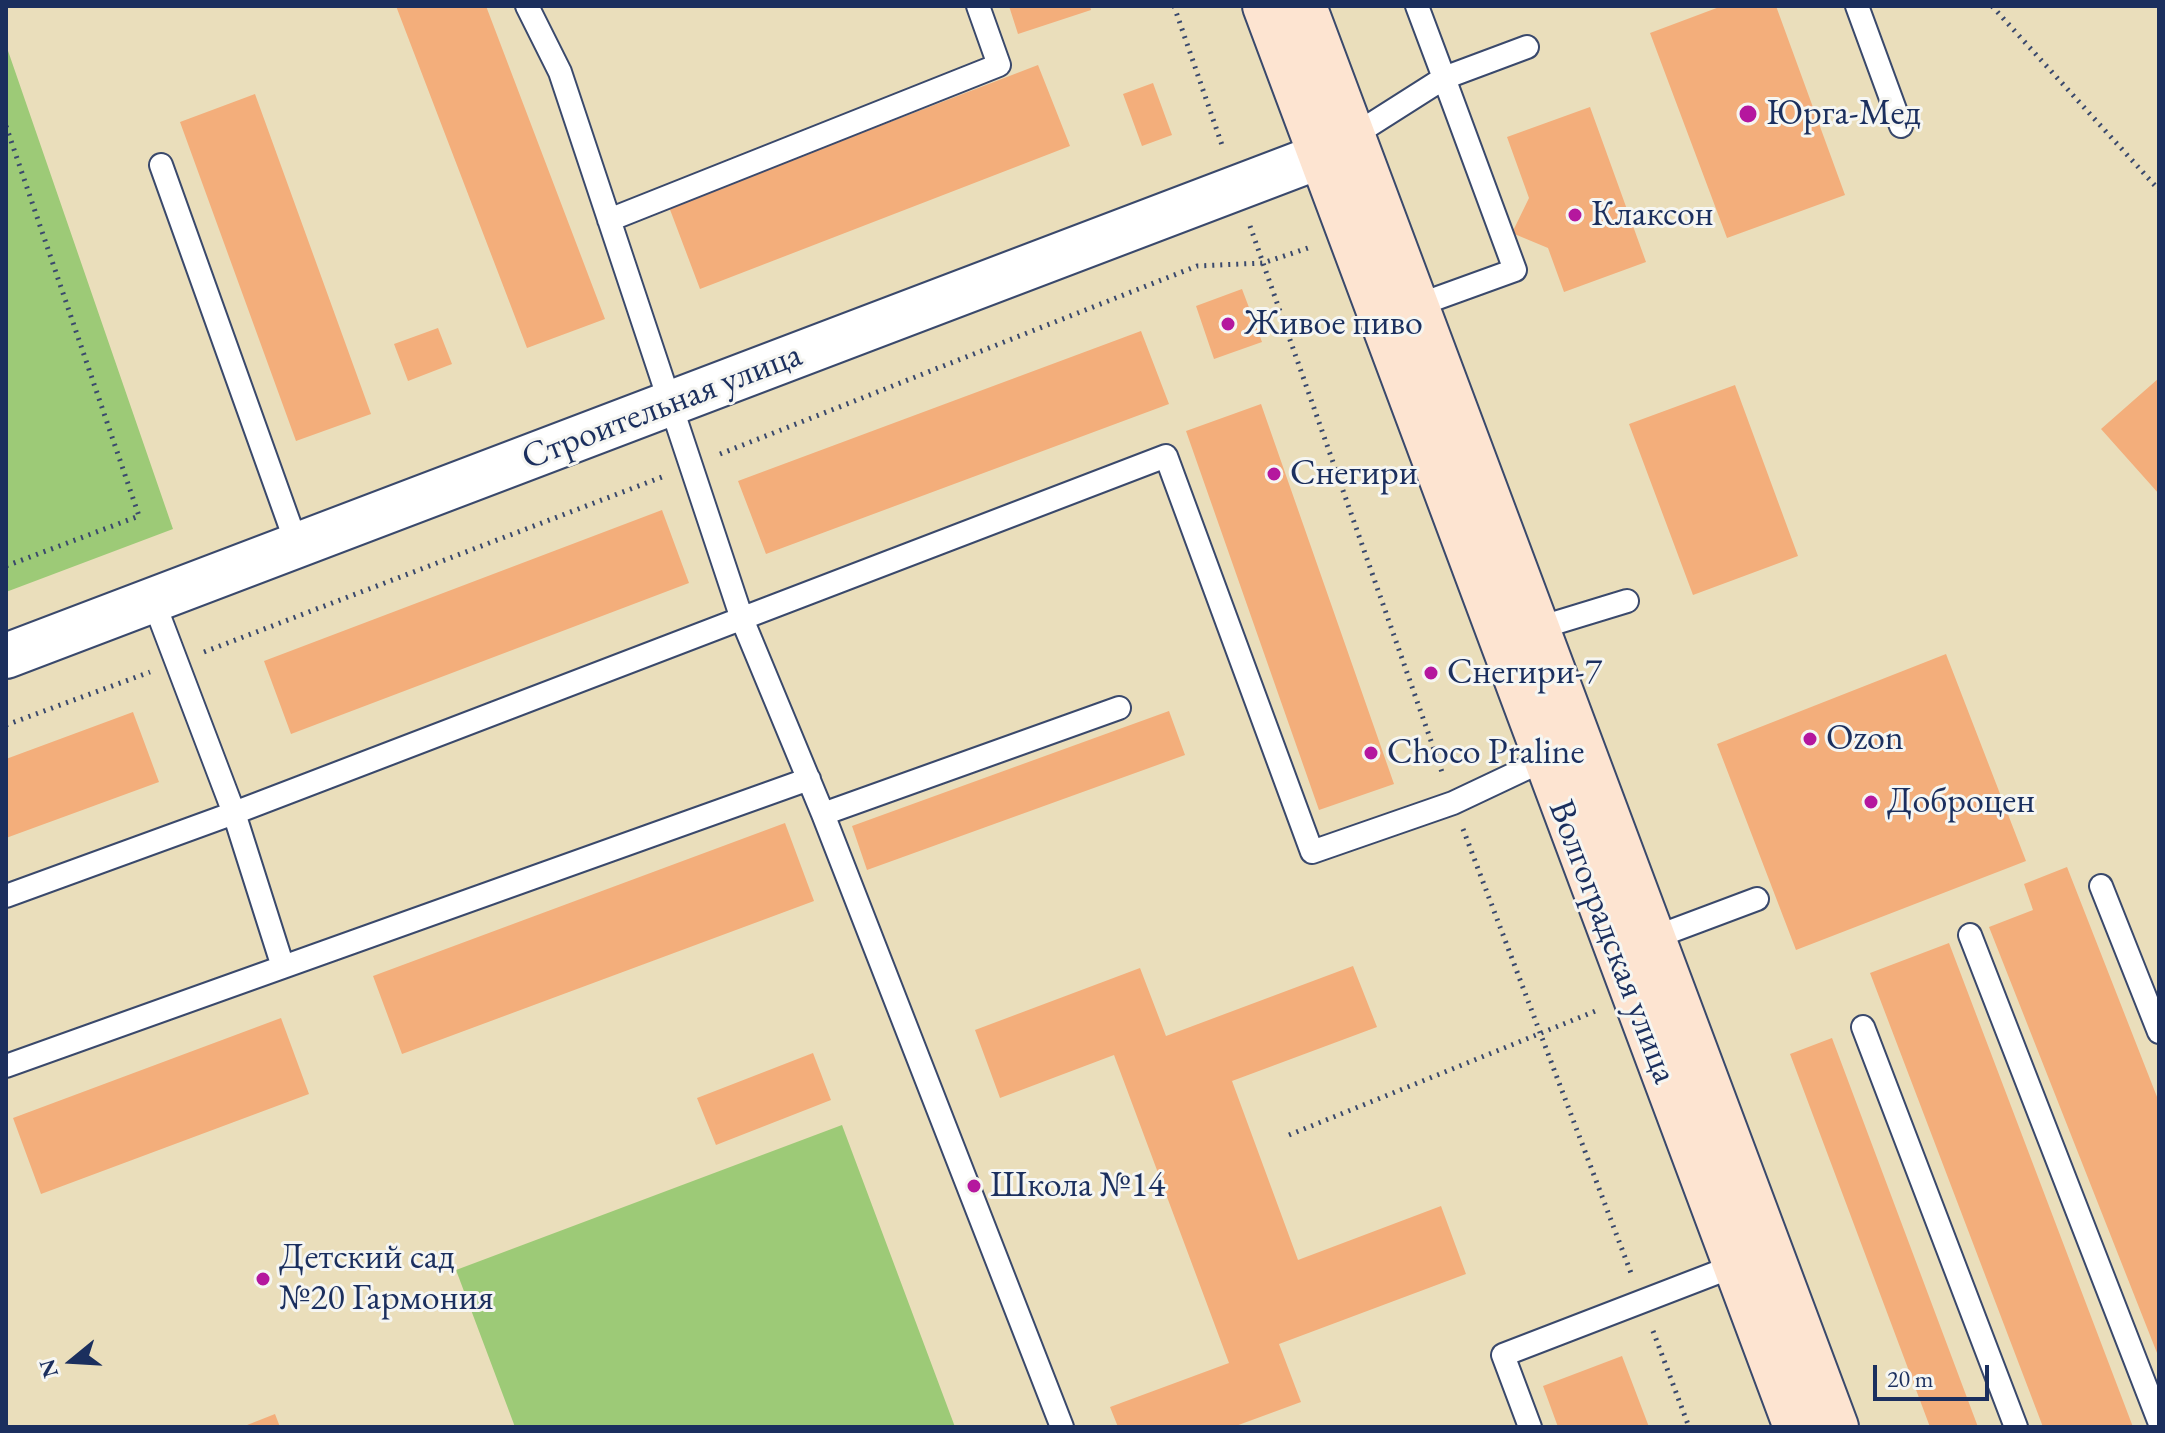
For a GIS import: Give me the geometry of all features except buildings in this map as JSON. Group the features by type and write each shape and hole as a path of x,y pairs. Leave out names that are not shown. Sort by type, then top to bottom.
{"main road":[{"name":"Волгоградская улица","path":"1265,6 1336,147 1518,635 1544,760 1796,1427"},
{"path":"1304,6 1336,147"},
{"path":"1518,635 1653,938 1836,1427"}],"street":[{"name":"Строительная улица","path":"6,656 1238,188 1336,147"}],"lane":[{"path":"527,6 560,72 742,619 823,814 1062,1427"},
{"path":"609,220 999,65 978,6"},
{"path":"1398,313 1515,270 1417,6"},
{"path":"1857,6 1901,126"},
{"path":"1336,147 1444,78 1527,47"},
{"path":"161,165 297,545"},
{"path":"6,896 234,813 1166,456 1312,852 1453,803 1544,760"},
{"path":"153,600 234,813 283,967"},
{"path":"1518,635 1627,601"},
{"path":"823,814 1119,708"},
{"path":"6,1066 809,779"},
{"path":"2101,886 2159,1032"},
{"path":"1653,938 1757,899"},
{"path":"1970,935 2159,1421"},
{"path":"1863,1027 2016,1427"},
{"path":"1530,1427 1503,1355 1734,1266"}],"path":[{"path":"1174,6 1453,803 1689,1427"},
{"path":"1992,6 2159,190"},
{"path":"6,126 139,516 6,566"},
{"path":"1289,1135 1633,996"}],"green space":[{"path":"6,45 173,529 6,592"},
{"path":"842,1125 955,1427 515,1427 456,1270"}],"place":[{"name":"Юрга-Мед","path":"1748,114"},
{"name":"Клаксон","path":"1575,215"},
{"name":"Живое пиво","path":"1228,324"},
{"name":"Снегири","path":"1274,474"},
{"name":"Снегири-7","path":"1431,673"},
{"name":"Ozon","path":"1810,739"},
{"name":"Choco Praline","path":"1371,753"},
{"name":"Доброцен","path":"1871,802"},
{"name":"Школа №14","path":"974,1186"},
{"name":"Детский сад №20 Гармония","path":"263,1279"}]}
